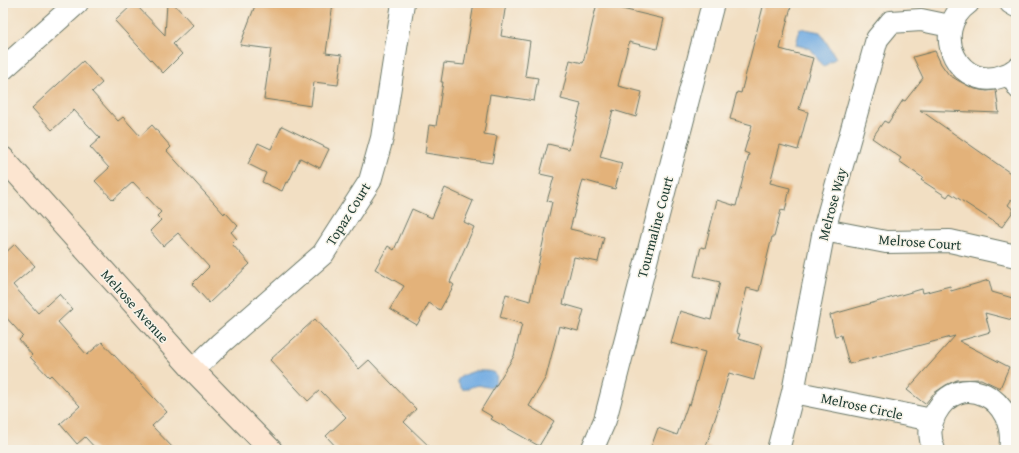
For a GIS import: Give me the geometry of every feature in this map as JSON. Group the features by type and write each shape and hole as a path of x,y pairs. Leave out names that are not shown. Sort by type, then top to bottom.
{"street":[{"path":"3,69 77,3"},
{"name":"Topaz Court","path":"193,370 221,343 323,254 370,181 382,138 403,3"},
{"name":"Tourmaline Court","path":"592,450 604,420 713,3"},
{"path":"968,3 954,16 950,26 949,40 951,52 958,64 968,73 980,78 1013,78"},
{"path":"1011,3 1016,6"},
{"name":"Melrose Way","path":"778,450 792,392 824,230 877,39 891,22 921,20 950,26"},
{"name":"Melrose Avenue","path":"3,158 193,370 271,450"},
{"name":"Melrose Court","path":"824,230 886,242 950,241 1016,256"},
{"path":"934,450 931,443 930,432 932,420 939,407 949,398 962,392 976,391 990,395 1002,403 1013,414 1013,440 1010,450"},
{"name":"Melrose Circle","path":"792,392 932,420"}],"water":[{"path":"800,28 820,32 836,58 823,67 811,49 796,45"},
{"path":"475,371 488,371 494,373 497,379 495,384 489,387 478,385 462,389 458,383 458,379 461,376"}],"building":[{"path":"134,3 165,35 167,3 173,3 193,25 173,44 182,54 163,73 115,21"},
{"path":"256,3 333,3 326,53 342,55 338,85 314,82 311,106 264,99 271,49 240,45"},
{"path":"474,3 506,3 501,36 530,41 525,76 538,78 534,101 490,94 484,134 497,136 492,163 425,153 429,125 436,126 443,82 441,82 444,63 464,65"},
{"path":"597,3 664,19 657,49 629,42 618,86 642,92 636,117 613,110 600,157 622,163 615,189 583,180 570,229 604,237 598,262 574,257 563,304 584,310 578,331 559,326 546,377 529,406 554,421 539,446 491,419 493,417 481,410 514,356 522,324 500,317 506,294 530,301 552,202 547,201 554,177 540,174 548,144 569,149 581,104 561,99 570,60 583,63"},
{"path":"764,3 792,3 780,49 813,58 799,109 808,112 798,150 780,145 770,183 790,188 785,211 781,210 774,237 772,237 759,291 747,288 736,333 740,334 738,339 762,346 754,380 729,373 706,446 711,448 711,450 650,450 658,428 677,435 688,404 690,405 705,352 671,343 680,311 711,320 720,282 694,276 701,247 705,248 717,200 736,206 749,154 744,152 752,125 730,119 737,92 741,93"},
{"path":"935,51 941,64 949,75 975,89 987,91 996,90 999,113 920,110 1016,177 1016,193 1008,205 1014,210 1002,227 950,193 947,197 921,180 923,178 899,161 901,158 872,138 884,121 888,123 903,100 905,101 923,78 913,57"},
{"path":"83,61 102,83 92,92 118,121 123,117 140,136 152,125 171,147 167,151 224,214 225,212 238,226 231,232 237,239 232,244 250,264 209,303 192,284 209,267 178,233 163,246 150,231 161,220 157,216 161,212 133,182 113,200 95,181 109,168 90,147 100,138 74,110 52,130 32,108"},
{"path":"282,126 329,149 320,168 300,158 288,183 286,182 282,191 262,182 266,173 248,164 258,143 271,149"},
{"path":"445,188 473,201 464,222 474,227 450,282 454,285 440,310 429,303 417,325 390,309 404,286 375,269 388,246 394,250 412,209 432,218"},
{"path":"15,244 35,266 13,285 38,313 59,294 72,309 58,322 87,355 102,342 167,412 152,426 175,450 97,450 85,437 77,444 60,424 80,406 51,375 49,377 30,357 32,355 19,340 23,336 3,314 3,255"},
{"path":"989,280 992,292 1016,299 1016,321 985,313 990,332 959,341 1009,367 1000,388 981,379 957,380 934,393 925,404 907,390 955,336 849,364 841,335 835,336 830,315 922,289 923,293 950,286 951,291"},
{"path":"315,319 359,369 369,360 416,409 404,422 433,450 339,450 326,436 346,417 320,390 308,401 270,360"}]}
